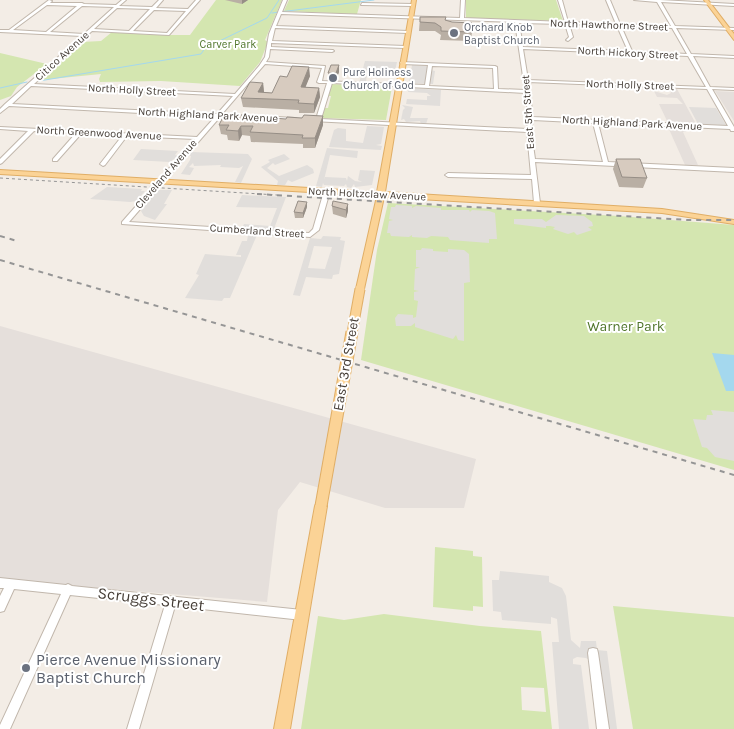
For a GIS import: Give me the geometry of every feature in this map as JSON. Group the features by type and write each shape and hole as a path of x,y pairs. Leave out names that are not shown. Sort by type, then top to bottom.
{"main road":[{"path":"707,2 734,38"},
{"name":"East 3rd Street","path":"282,729 360,289 381,194 402,63 414,3"},
{"name":"North Holtzclaw Avenue","path":"0,172 662,211 734,222"}],"street":[{"path":"10,31 52,0"},
{"path":"46,33 87,0"},
{"name":"Citico Avenue","path":"0,112 124,0"},
{"path":"130,32 161,0"},
{"path":"91,30 168,34 198,0"},
{"name":"Cleveland Avenue","path":"124,223 263,63 274,27 286,0"},
{"path":"462,19 463,0"},
{"path":"560,0 571,38 568,40"},
{"path":"608,0 631,52"},
{"path":"636,0 707,2 734,5"},
{"path":"658,0 733,129"},
{"path":"358,16 362,2 414,3"},
{"path":"47,4 189,10"},
{"name":"North Hawthorne Street","path":"280,13 734,29"},
{"path":"342,22 344,15"},
{"name":"East 5th Street","path":"517,21 531,118 529,131 536,203"},
{"path":"274,27 408,32"},
{"path":"333,44 339,30"},
{"path":"0,31 84,35"},
{"path":"270,42 405,47"},
{"path":"371,53 372,46"},
{"path":"269,48 332,50"},
{"name":"North Hickory Street","path":"522,48 734,57"},
{"path":"263,63 322,66 324,68 319,82 528,92"},
{"path":"402,63 495,66 496,90"},
{"path":"427,87 430,64"},
{"name":"North Holly Street","path":"527,81 734,89"},
{"path":"318,120 330,82"},
{"name":"North Holly Street","path":"29,85 235,95"},
{"name":"North Highland Park Avenue","path":"7,105 302,119"},
{"name":"North Highland Park Avenue","path":"531,118 733,129"},
{"path":"310,120 529,131"},
{"path":"595,121 606,163"},
{"name":"North Greenwood Avenue","path":"0,128 197,138"},
{"path":"0,162 32,129"},
{"path":"54,160 80,132"},
{"path":"103,164 126,134"},
{"path":"532,160 734,170"},
{"path":"448,175 534,177"},
{"name":"Cumberland Street","path":"124,223 310,235 316,230 327,192"},
{"name":"Cumberland Street","path":"134,210 134,216 138,220 156,225"},
{"name":"Scruggs Street","path":"0,582 302,615"},
{"path":"0,607 11,584"},
{"path":"4,729 68,589"},
{"path":"133,729 172,602"},
{"path":"593,652 603,729"}],"shaded area":[{"path":"365,61 397,62 394,75 367,72 366,83 359,83"},
{"path":"412,65 432,66 431,70 435,71 433,84 409,83"},
{"path":"409,88 441,90 440,106 406,104 407,99 427,100 427,96 431,96 427,93 408,92"},
{"path":"669,89 677,89 696,124 668,123 659,104 683,104 677,98 657,97 654,91 667,95 671,93"},
{"path":"715,91 734,92 734,121"},
{"path":"402,105 413,107 410,118 428,118 426,124 421,124 420,121 406,122 404,119 401,120 405,108"},
{"path":"689,107 716,108 726,125 698,124"},
{"path":"367,126 384,127 381,144 376,145 382,146 381,150 329,147 334,130 338,128 346,129 346,141 363,143"},
{"path":"668,127 684,128 686,132 683,132 698,165 685,165"},
{"path":"327,148 358,151 357,158 330,155 324,180 325,177 346,178 347,181 348,176 355,181 362,182 358,180 360,170 375,171 372,185 355,187 354,184 351,188 347,187 346,184 344,186 324,185 323,183 322,187 316,186"},
{"path":"141,149 178,151 175,155 178,156 170,162 133,160"},
{"path":"191,152 248,154 252,159 241,183 235,182 243,166 239,168 220,167 221,165 194,166 193,163 189,167 194,168 190,175 181,174 190,160 191,156 188,155"},
{"path":"284,154 290,159 275,165 273,163 267,168 279,176 307,165 313,169 314,173 292,182 288,180 285,185 277,185 278,181 261,167 270,162 268,160"},
{"path":"107,187 142,189 141,191 145,191 136,201 130,202 90,199"},
{"path":"157,190 172,190 164,204 167,204 155,220 144,216 141,211 145,203"},
{"path":"242,195 286,197 275,226 276,230 242,228 244,224 270,226 277,208 236,207"},
{"path":"396,205 412,206 412,208 416,206 441,208 441,210 469,210 470,212 472,210 495,213 497,239 489,239 489,243 450,240 448,237 391,236 390,233 387,233 389,221 393,220 389,219 391,207"},
{"path":"556,215 584,216 592,222 593,226 588,227 592,230 577,235 574,232 568,234 553,229 555,227 550,226 546,226 546,228 514,224 514,219 542,219 546,222"},
{"path":"248,235 257,235 230,298 224,298 222,301 185,298 199,275 196,274 205,254 241,257 241,255 236,255 242,241 247,241"},
{"path":"323,236 341,237 340,240 345,241 339,274 333,275 332,279 306,277 300,296 293,295 310,238 321,239","holes":["314,246 332,247 325,269 308,268"]},
{"path":"422,248 448,252 448,249 464,250 469,254 470,282 464,283 464,341 458,340 456,335 453,339 415,327 415,323 411,326 396,326 395,318 398,314 416,317 418,301 414,300 414,292 419,291 414,290 415,269 420,267 416,267 416,250 421,250"},
{"path":"0,326 476,459 464,508 385,508 300,482 278,510 267,602 0,580"},
{"path":"711,410 734,412 734,461 715,457 707,448 702,447 693,419 706,420 707,415 713,415"},
{"path":"500,571 549,576 549,582 562,588 566,596 571,640 580,648 581,641 596,641 597,650 607,651 617,729 599,729 589,660 577,657 573,659 573,664 581,665 589,729 559,729 552,642 559,642 557,619 551,617 551,624 502,620 501,612 493,611 492,580 499,580"}],"green space":[{"name":"Carver Park","path":"216,0 282,0 265,40 268,42 260,62 240,86 161,81 100,82 101,74 41,80 82,42 101,41 112,32 190,35"},
{"path":"289,0 361,0 357,14 284,11"},
{"path":"466,0 556,0 563,21 466,18"},
{"path":"0,53 47,64 17,87 11,96 0,100"},
{"path":"331,84 392,87 386,120 320,118 325,108 328,108 331,96 327,96"},
{"name":"Warner Park","path":"388,203 619,216 734,225 734,470 361,360 377,250"},
{"path":"435,547 473,551 473,556 482,557 483,607 473,606 473,611 433,607"},
{"path":"613,606 734,617 734,729 633,729"},
{"path":"384,614 480,626 541,631 552,729 301,729 318,616 344,620","holes":["521,687 544,688 546,712 522,710"]}],"water":[{"path":"712,353 734,355 734,391 726,391"}],"building":[{"path":"420,17 446,17 445,20 452,22 472,23 472,32 441,31 441,27 435,23 420,22"},
{"path":"331,65 339,65 336,73 328,73"},
{"path":"292,66 309,67 301,87 319,88 314,104 298,103 299,100 241,98 250,82 263,83 258,92 272,93 280,76 287,77"},
{"path":"234,115 286,119 287,117 302,118 304,115 323,116 315,138 302,138 303,135 250,132 253,126 241,126 238,131 226,130 229,125 219,125 222,119 232,120"},
{"path":"616,159 640,159 647,178 622,177"},
{"path":"298,201 307,202 303,213 294,212"},
{"path":"333,201 348,204 346,210 332,206"}],"waterway":[{"path":"39,81 201,54 205,48 267,18 279,0"},
{"path":"272,13 374,0"},
{"path":"0,88 27,82"}],"railway":[{"path":"0,178 277,195"},
{"path":"257,194 688,220 734,220"},
{"path":"0,236 17,241"},
{"path":"0,260 734,475"}],"place":[{"name":"Orchard Knob Baptist Church","path":"454,33"},
{"name":"Pure Holiness Church of God","path":"333,78"},
{"name":"Pierce Avenue Missionary Baptist Church","path":"26,668"}]}
